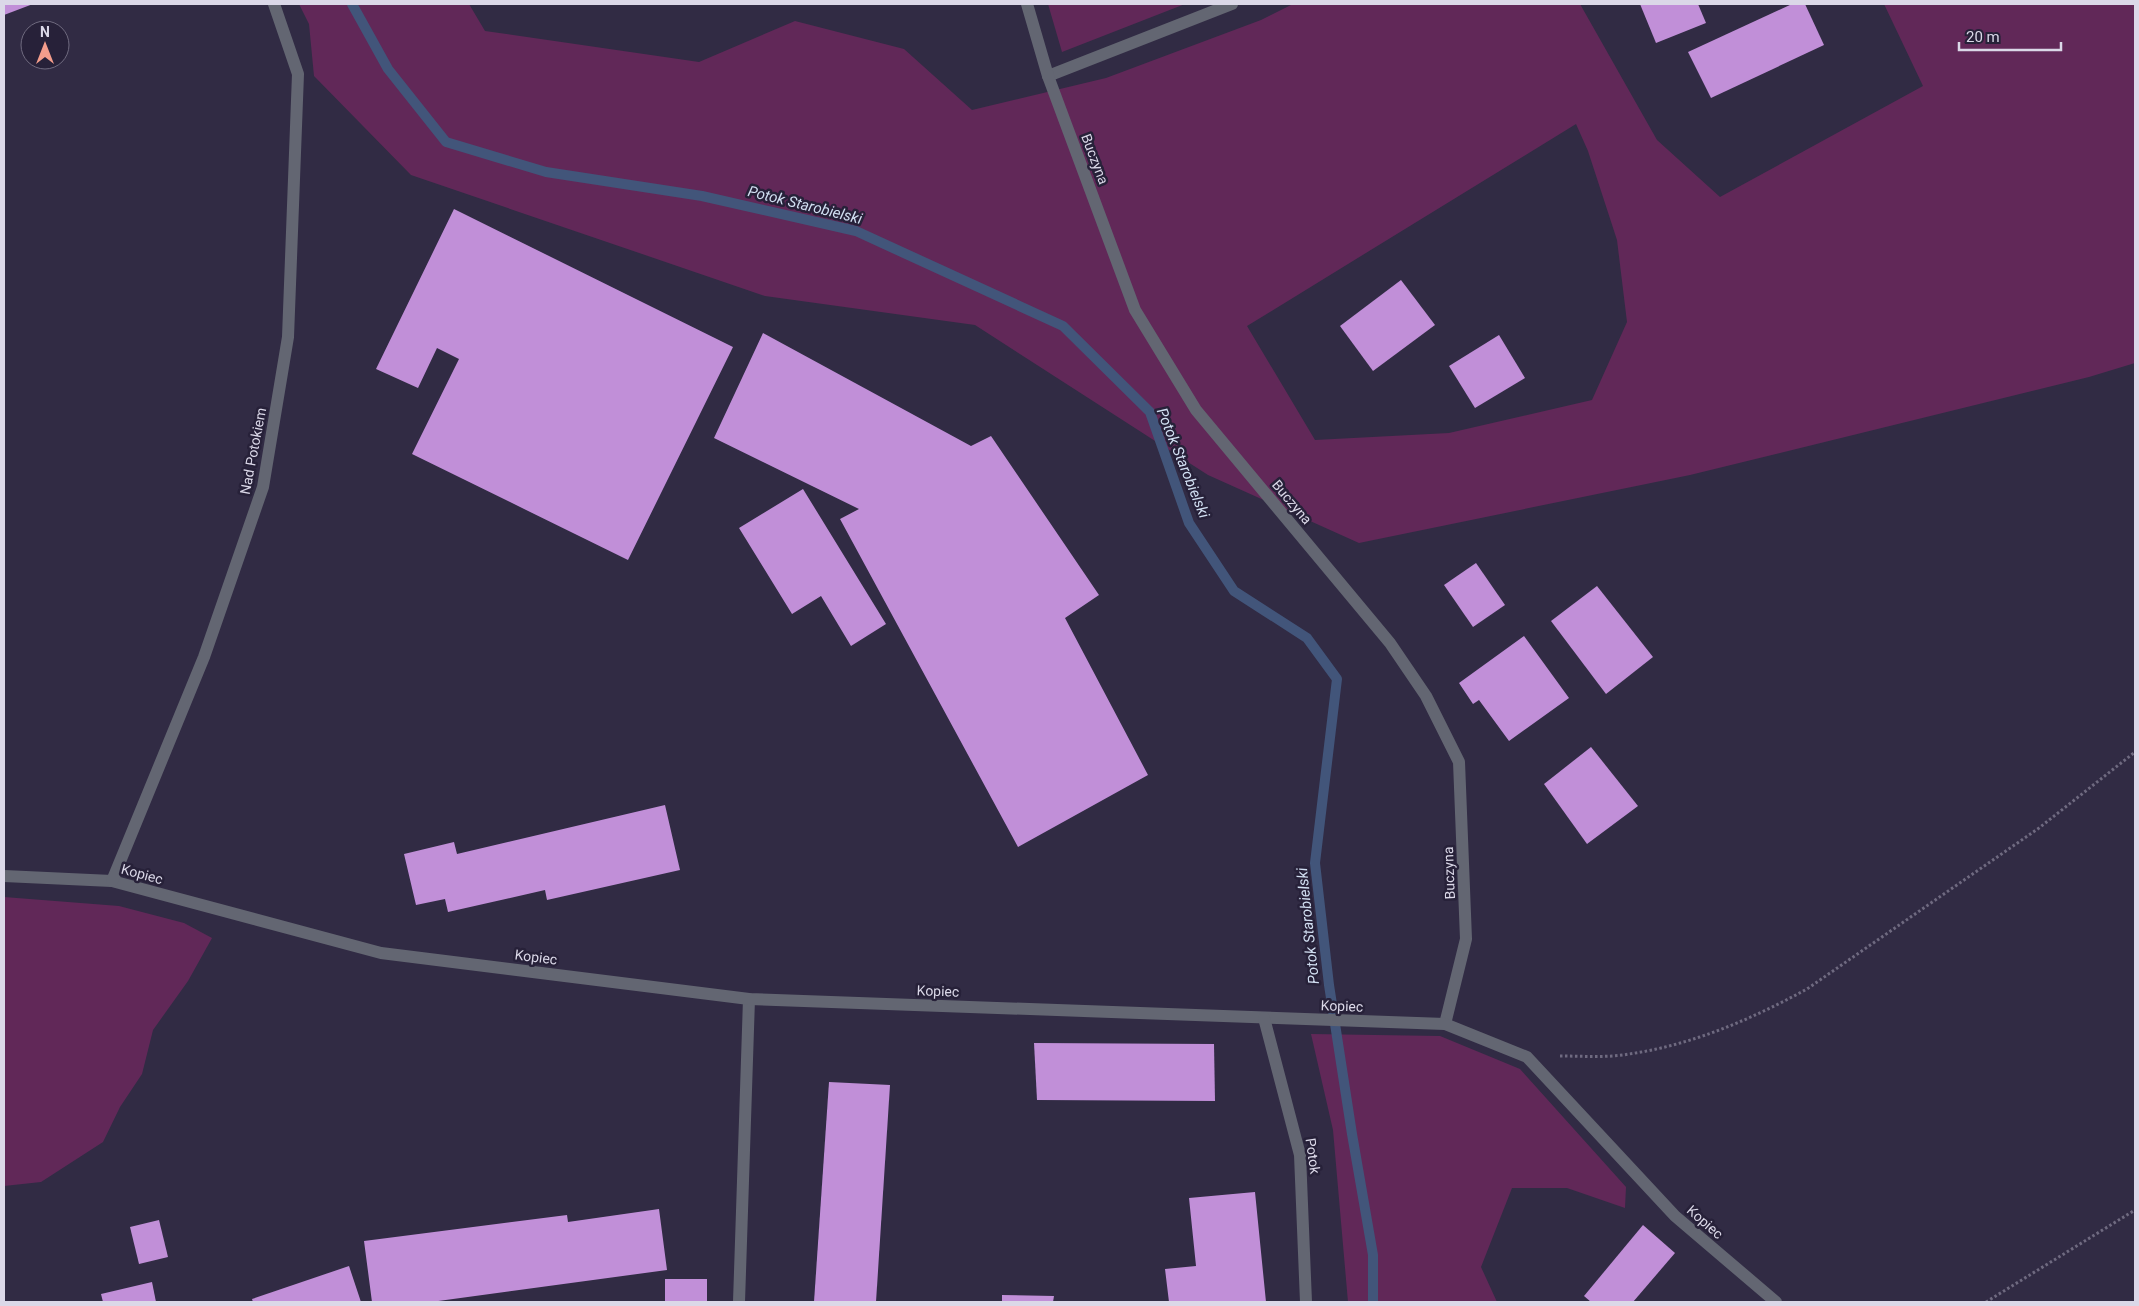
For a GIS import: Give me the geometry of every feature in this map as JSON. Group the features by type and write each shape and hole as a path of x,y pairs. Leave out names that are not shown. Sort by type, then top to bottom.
{"street":[{"name":"Nad Potokiem","path":"112,881 204,657 263,487 288,337 298,74 274,4"},
{"name":"Buczyna","path":"1027,4 1048,76 1140,318 1196,410 1390,643 1426,696 1459,762 1466,938 1445,1024"},
{"path":"1048,76 1232,4"},
{"name":"Kopiec","path":"4,876 112,881 381,953 749,999 1445,1024 1527,1057 1675,1216 1776,1302"},
{"path":"739,1302 749,999"},
{"name":"Potok","path":"1264,1018 1300,1155 1306,1302"}],"path":[{"path":"1527,1057 1627,1055 1653,1050 1738,1023 1773,1007 1806,989 2039,828 2135,752"},
{"path":"1986,1302 2135,1210"}],"shaded area":[{"path":"299,4 469,4 485,31 699,62 795,21 904,49 972,110 1106,78 1261,20 1293,4 1580,4 1657,140 1720,197 1923,86 1884,4 2135,4 2135,363 2089,377 1690,475 1359,543 1208,475 975,325 765,296 411,175 314,76 309,24","holes":["1576,124 1588,151 1617,240 1627,322 1592,400 1449,433 1315,440 1247,326"]},
{"path":"1048,4 1185,4 1062,52"},
{"path":"4,897 119,906 184,923 212,938 188,981 153,1030 142,1074 120,1107 103,1142 41,1182 4,1186"},
{"path":"1311,1034 1440,1036 1520,1069 1626,1187 1625,1208 1567,1188 1512,1188 1481,1267 1497,1302 1348,1302 1333,1130"}],"building":[{"path":"4,4 33,4 4,15"},
{"path":"1640,4 1698,4 1706,23 1656,43"},
{"path":"1792,4 1805,4 1824,45 1711,98 1688,52"},
{"path":"454,209 733,347 628,560 412,454 459,359 437,348 418,388 376,369"},
{"path":"1401,280 1435,325 1373,371 1340,326"},
{"path":"763,333 971,446 991,436 1099,595 1065,618 1148,775 1018,847 840,519 859,509 714,438"},
{"path":"1499,335 1525,378 1475,408 1449,366"},
{"path":"803,489 886,624 851,646 821,596 792,614 739,528"},
{"path":"1476,563 1505,605 1473,627 1444,585"},
{"path":"1597,586 1653,657 1606,694 1551,621"},
{"path":"1524,636 1569,698 1509,741 1479,700 1473,704 1459,683"},
{"path":"1591,747 1638,806 1587,844 1544,784"},
{"path":"665,805 680,870 547,900 545,890 448,912 445,899 416,905 404,854 454,842 457,854"},
{"path":"1034,1043 1214,1044 1215,1101 1037,1100"},
{"path":"829,1082 890,1085 876,1302 814,1302"},
{"path":"1255,1192 1266,1302 1169,1302 1165,1269 1196,1266 1189,1198"},
{"path":"659,1209 667,1270 431,1302 372,1302 364,1241 567,1215 568,1222"},
{"path":"159,1220 168,1257 139,1264 130,1227"},
{"path":"1643,1225 1675,1253 1633,1302 1591,1302 1584,1296"},
{"path":"349,1266 361,1302 253,1302 252,1299"},
{"path":"665,1279 707,1279 707,1302 665,1302"},
{"path":"152,1282 156,1302 103,1302 101,1294"},
{"path":"1002,1295 1054,1296 1053,1302 1002,1302"}],"waterway":[{"name":"Potok Starobielski","path":"352,4 388,69 446,142 546,172 702,196 856,231 1063,326 1150,412 1189,523 1234,591 1307,638 1337,679 1315,863 1329,985 1373,1255 1373,1302"}]}
